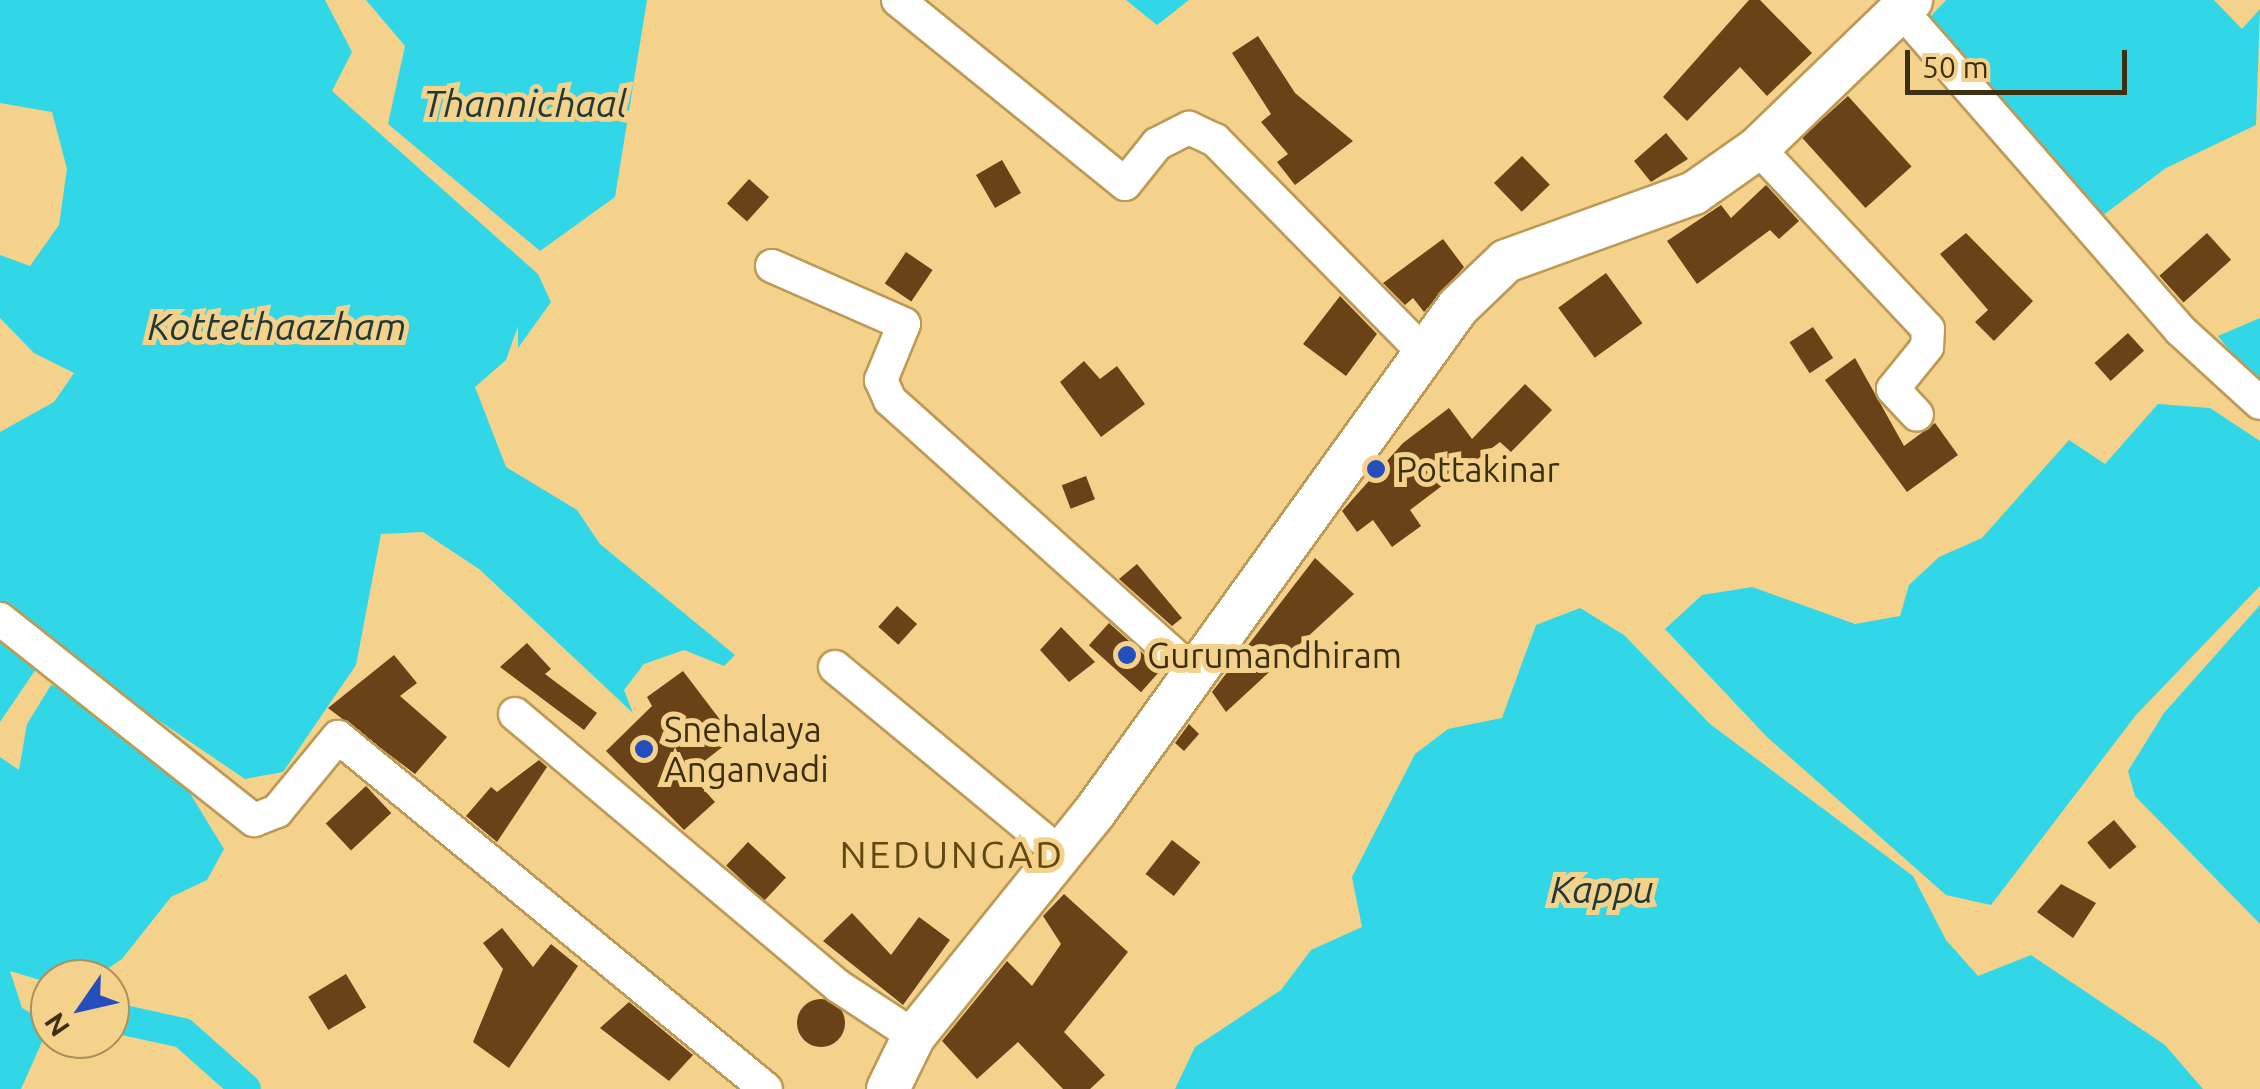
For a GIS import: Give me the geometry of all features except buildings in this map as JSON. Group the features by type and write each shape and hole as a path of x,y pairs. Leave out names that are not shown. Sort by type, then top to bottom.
{"main road":[{"path":"888,1089 914,1036 1061,854 1422,351 1506,261 1694,193 1758,148 1906,5"}],"street":[{"path":"898,0 1066,132 1125,184 1173,136 1189,128 1214,140 1422,351"},
{"path":"1906,5 2180,330 2260,403"},
{"path":"1758,148 1928,329 1927,347 1893,389 1917,414"},
{"path":"772,266 904,324 882,380 890,400 1192,671"},
{"path":"0,619 254,820 276,812 338,737 766,1089"},
{"path":"835,668 1061,854"},
{"path":"515,714 838,986 914,1036"}],"water":[{"name":"Kottethaazham","path":"0,0 325,0 352,52 332,91 538,274 551,302 518,348 518,326 506,360 475,387 506,467 577,510 600,544 735,655 724,666 684,650 644,664 624,690 633,713 479,569 423,532 381,534 356,665 283,772 245,779 0,613 0,432 54,402 74,373 34,353 0,318 0,255 30,266 59,225 67,169 52,112 0,103"},
{"name":"Thannichaal","path":"366,0 647,0 615,197 540,251 388,124 405,46"},
{"path":"1126,0 1189,0 1157,25"},
{"path":"1946,0 2214,0 2242,29 2260,9 2256,125 2166,168 2098,219 1970,75 1931,16"},
{"path":"2260,318 2260,389 2218,336"},
{"path":"2158,404 2210,408 2260,441 2260,586 2136,715 1991,905 1946,895 1767,737 1665,629 1702,595 1752,587 1855,624 1900,616 1909,585 1939,557 1982,538 2069,440 2105,464"},
{"path":"2260,605 2260,924 2135,796 2128,771 2164,713"},
{"name":"Kappu","path":"1580,608 1624,635 1710,724 1913,876 1946,940 1978,976 2031,955 2165,1045 2203,1089 1175,1089 1195,1047 1281,990 1311,950 1362,927 1352,877 1415,754 1448,729 1502,718 1536,625"},
{"path":"0,627 25,643 36,669 0,722"},
{"path":"51,685 86,699 111,730 185,785 224,849 207,880 171,897 122,959 30,959 30,977 10,971 22,1008 30,1013 30,1059 34,1059 21,1089 0,1089 0,757 19,770 27,724"}],"waterway":[{"path":"130,1021 183,1033 246,1089"}],"place":[{"name":"Pottakinar","path":"1376,469"},
{"name":"Gurumandhiram","path":"1127,655"},
{"name":"Snehalaya Anganvadi","path":"644,749"}],"district":[{"name":"NEDUNGAD","path":"952,855"}]}
